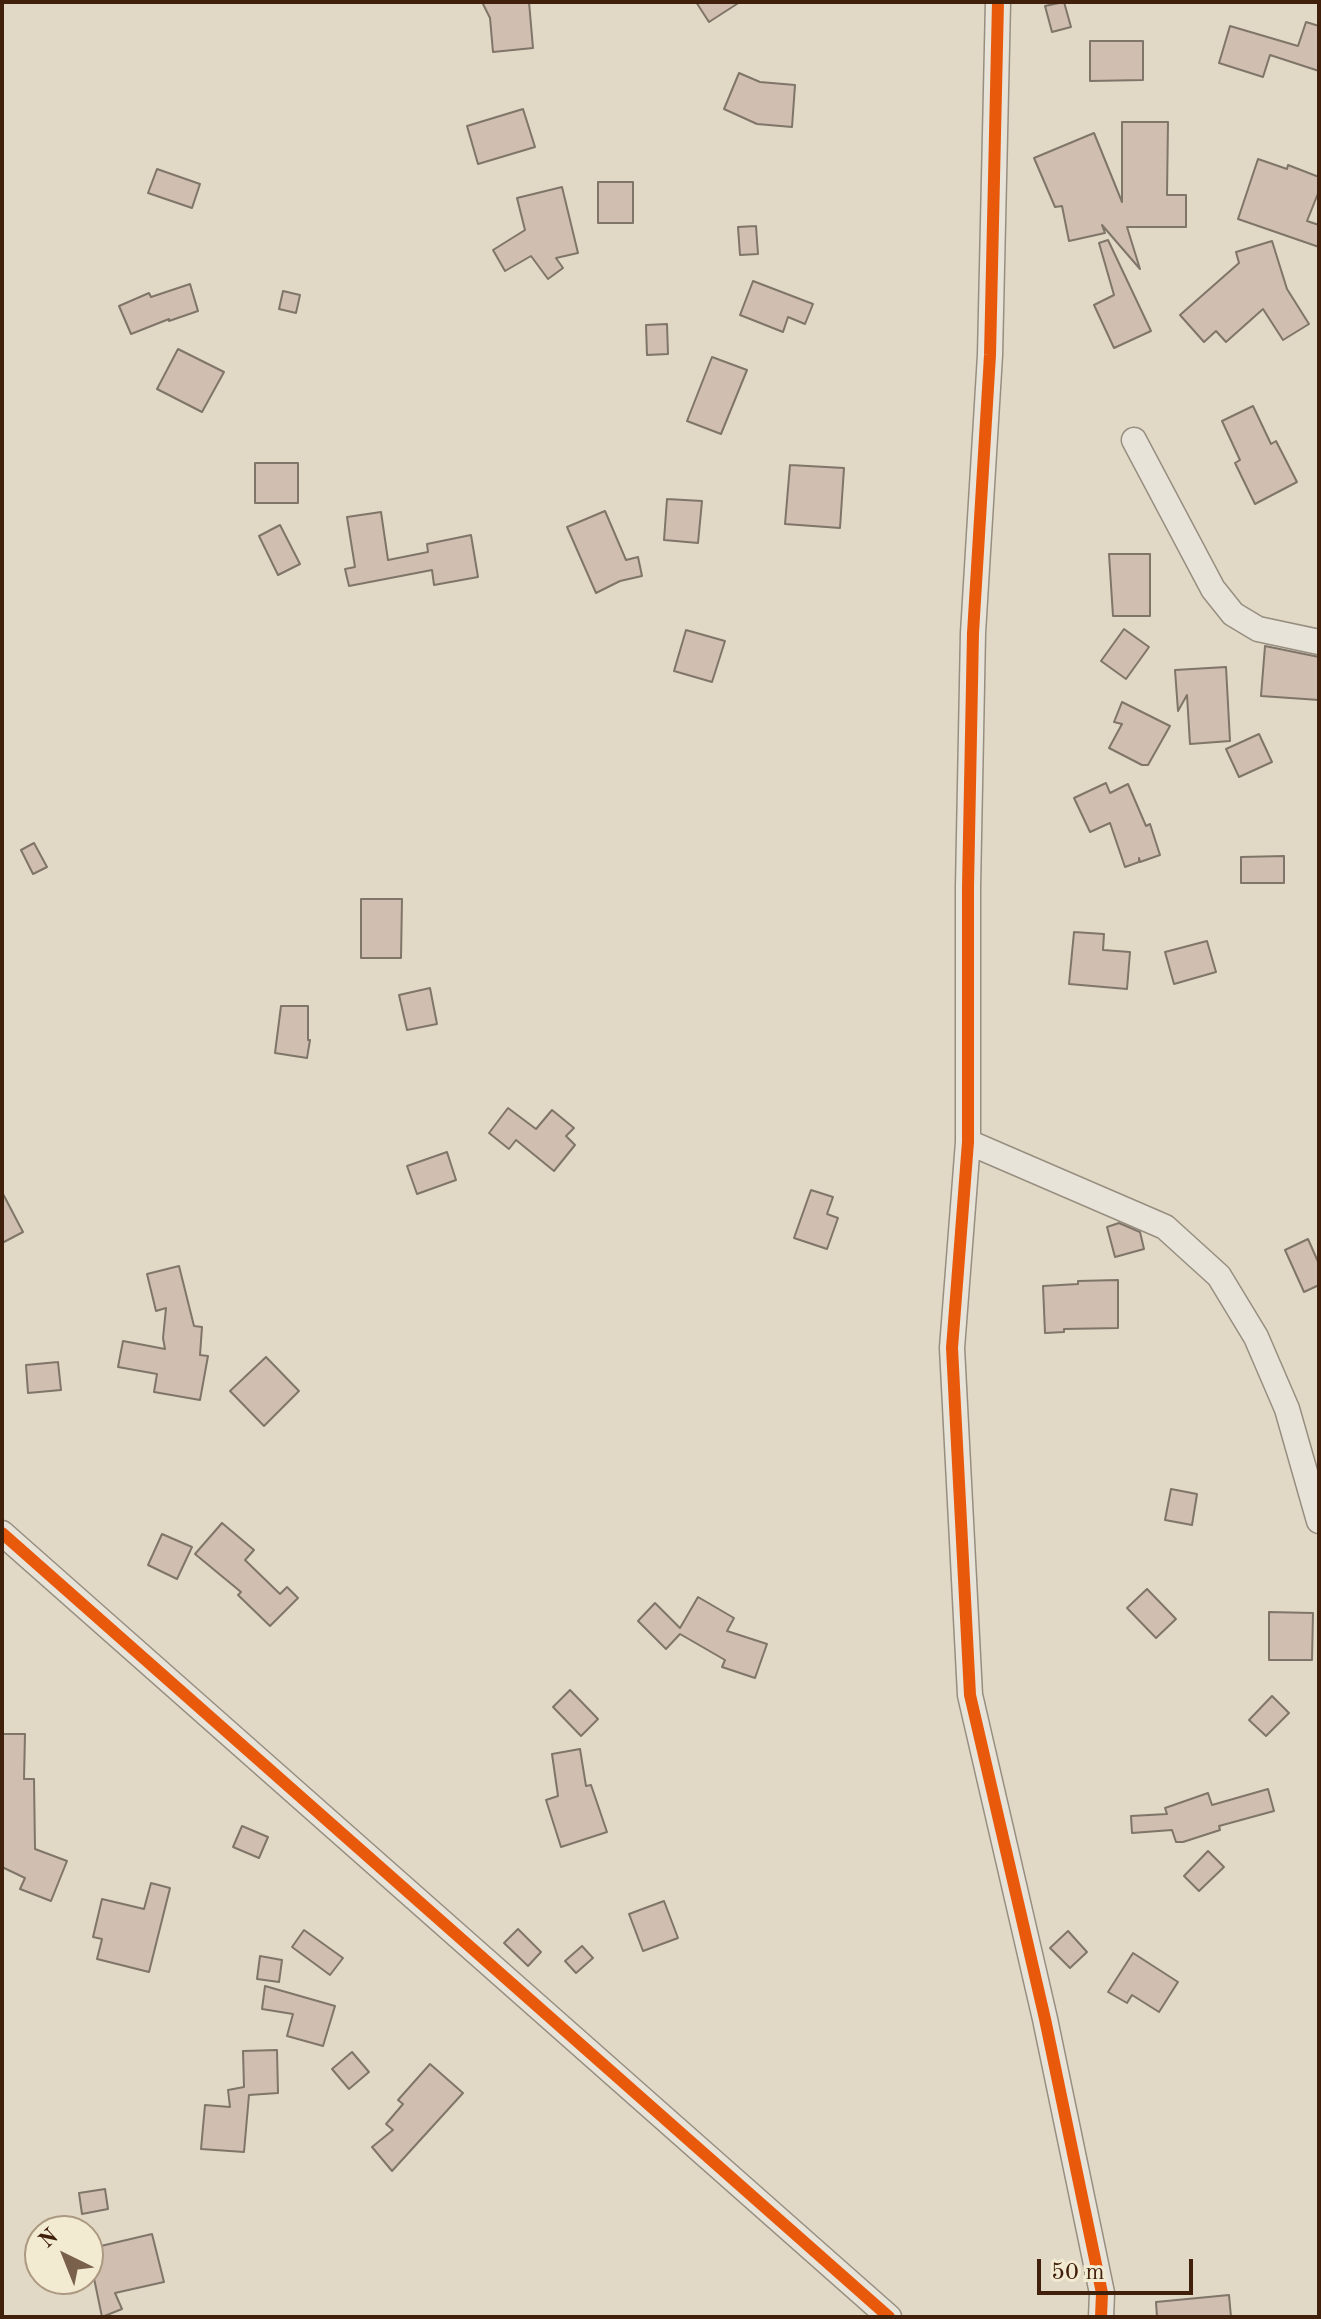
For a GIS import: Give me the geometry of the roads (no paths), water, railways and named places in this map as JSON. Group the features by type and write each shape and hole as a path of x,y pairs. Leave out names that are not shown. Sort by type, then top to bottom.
{"street":[{"path":"998,2 990,355 973,633 968,887 968,1142 952,1348 970,1695 1045,2019 1102,2293 1101,2317"},
{"path":"1134,440 1213,589 1233,614 1258,629 1319,642"},
{"path":"968,1142 1165,1227 1219,1276 1256,1337 1287,1409 1319,1521"},
{"path":"2,1533 889,2317"}]}
